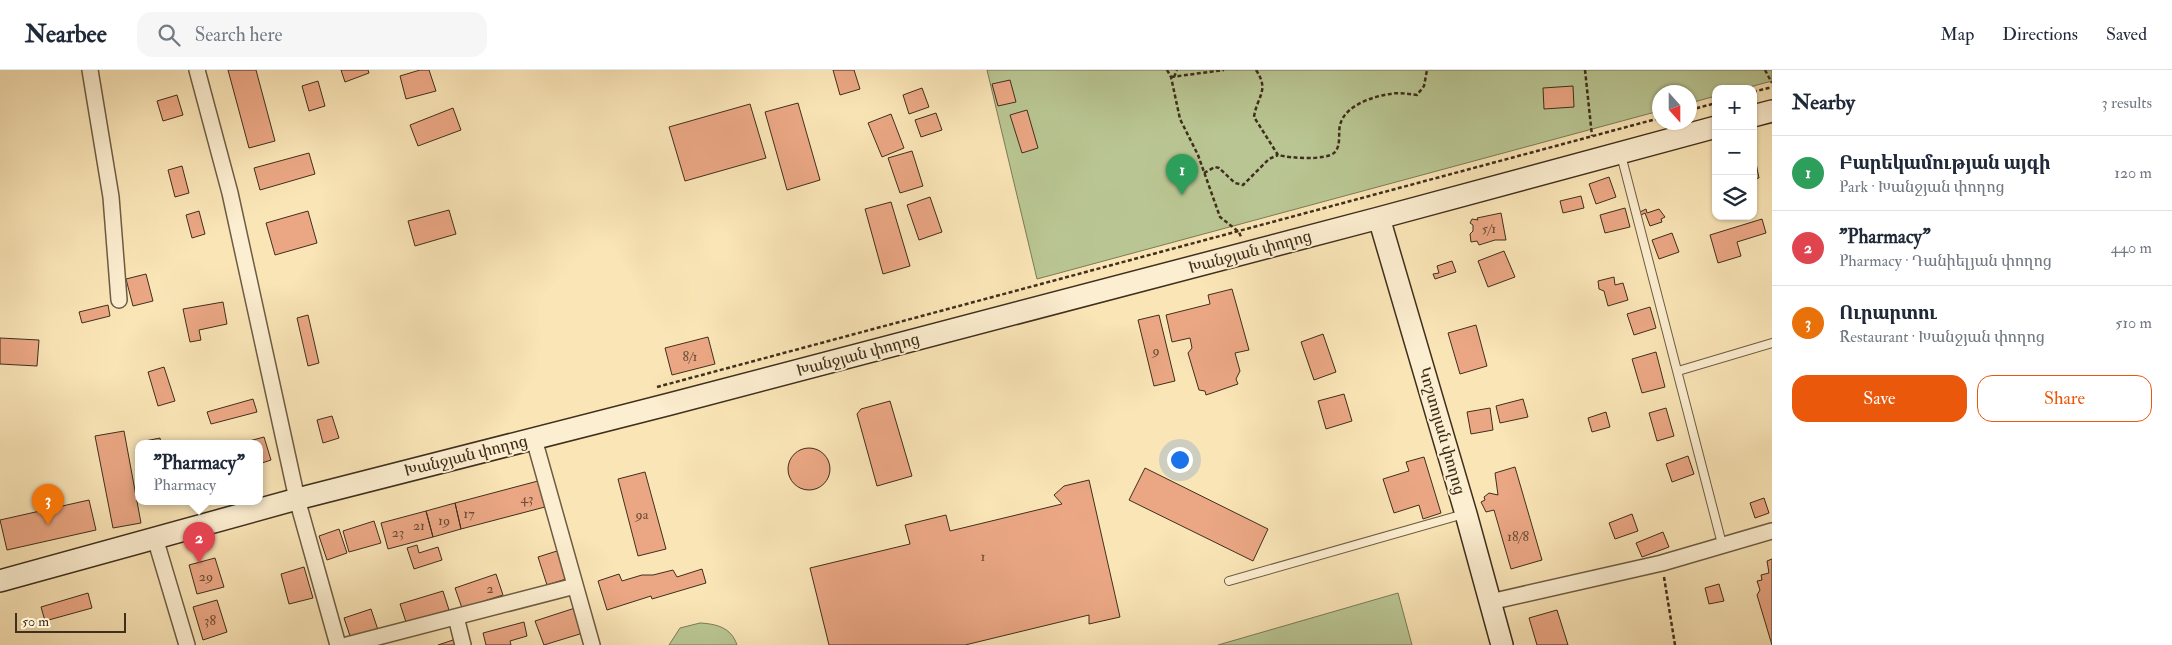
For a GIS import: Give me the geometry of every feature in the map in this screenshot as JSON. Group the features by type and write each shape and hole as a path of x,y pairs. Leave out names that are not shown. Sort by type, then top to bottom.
{"main road":[{"path":"1757,115 1772,111"},
{"name":"Խանջյան փողոց","path":"0,582 297,499 1247,253 1712,128"},
{"name":"Կոշտոյան փողոց","path":"1379,218 1466,514 1502,645"}],"street":[{"path":"90,70 111,197 119,300"},
{"path":"198,70 230,192 297,499 338,645"},
{"path":"534,439 592,645"},
{"path":"1490,602 1662,563 1772,531"},
{"path":"155,538 187,645"},
{"path":"347,645 575,586"},
{"path":"456,617 464,645"}],"lane":[{"path":"1621,153 1722,544"},
{"path":"1678,371 1772,343"},
{"path":"1229,581 1466,514"}],"path":[{"path":"1167,70 1172,77 1180,119 1204,173 1220,217 1239,232 1247,253"},
{"path":"1172,77 1177,70"},
{"path":"1172,77 1224,70"},
{"path":"1256,70 1262,79 1263,88 1254,116 1278,155"},
{"path":"1204,173 1215,167 1219,168 1235,183 1243,185 1269,159 1278,155 1328,156 1337,149 1341,119 1351,109 1368,100 1389,94 1417,95 1424,86 1427,70"},
{"path":"1585,70 1592,136"},
{"path":"1765,70 1772,83"},
{"path":"1757,91 1772,87"},
{"path":"1697,108 1712,103"},
{"path":"651,389 1652,120"},
{"path":"1662,563 1675,645"}],"green space":[{"path":"987,70 1772,70 1772,81 1757,85 1712,85 1712,97 1697,101 1697,85 1652,85 1652,113 1037,279"},
{"path":"1398,593 1412,645 1218,645"},
{"path":"700,623 712,624 727,630 737,645 669,645 680,628"}],"building":[{"path":"228,70 256,70 275,141 249,148"},
{"path":"341,70 368,70 369,73 345,82"},
{"path":"420,70 429,70 436,91 406,99 400,76"},
{"path":"833,70 854,70 860,89 840,95"},
{"path":"1010,80 1016,102 998,106 992,84"},
{"path":"318,81 325,106 309,111 302,86"},
{"path":"1573,86 1574,107 1544,109 1543,88"},
{"path":"922,88 929,107 909,114 903,95"},
{"path":"177,95 183,115 163,121 157,101"},
{"path":"798,103 820,180 787,190 765,112"},
{"path":"750,104 766,158 685,181 669,127"},
{"path":"453,108 461,130 418,146 410,125"},
{"path":"1027,110 1038,148 1022,153 1010,115"},
{"path":"936,113 942,130 921,137 915,120"},
{"path":"891,114 904,148 882,157 868,123"},
{"path":"912,151 923,186 900,193 888,158"},
{"path":"309,153 315,174 260,190 254,168"},
{"path":"182,166 189,193 175,197 168,170"},
{"path":"1609,177 1616,197 1596,204 1589,184"},
{"path":"1581,196 1584,208 1563,213 1560,201"},
{"path":"930,197 942,232 919,240 907,205"},
{"path":"891,202 910,266 883,274 865,209"},
{"path":"1625,208 1630,227 1605,233 1600,215"},
{"path":"1646,209 1647,213 1659,209 1665,217 1661,219 1662,222 1650,226 1645,213 1641,215 1640,212"},
{"path":"449,210 456,234 415,246 408,221"},
{"path":"199,211 205,234 192,238 186,215"},
{"path":"308,211 317,243 275,255 266,223"},
{"path":"1501,213 1506,240 1495,240 1479,245 1477,241 1471,242 1470,234 1473,231 1473,225 1470,223 1472,219 1478,220 1477,218"},
{"path":"1762,219 1766,233 1737,242 1741,256 1718,263 1710,235"},
{"path":"1672,233 1679,252 1659,259 1652,240"},
{"path":"1504,251 1515,277 1488,287 1478,261"},
{"path":"1452,261 1456,272 1435,279 1433,274 1439,273 1437,266"},
{"path":"146,274 153,301 133,306 126,279"},
{"path":"1614,277 1615,285 1623,283 1628,300 1608,306 1604,291 1599,289 1598,281"},
{"path":"1232,289 1249,350 1235,353 1240,371 1236,379 1238,384 1206,395 1205,391 1199,390 1188,353 1192,348 1190,338 1172,342 1166,315 1210,304 1208,295"},
{"path":"223,302 227,324 199,330 201,340 190,342 183,309"},
{"path":"108,305 110,316 82,323 79,312"},
{"path":"1650,307 1656,328 1634,335 1627,314"},
{"path":"308,315 319,363 308,366 297,318"},
{"path":"1159,315 1175,381 1154,386 1138,320"},
{"path":"1476,325 1487,366 1460,374 1448,333"},
{"path":"1323,334 1336,372 1314,380 1301,342"},
{"path":"708,337 715,364 672,375 665,348"},
{"path":"0,338 39,340 37,366 0,364"},
{"path":"1656,352 1665,387 1642,393 1632,359"},
{"path":"164,367 175,401 158,406 148,372"},
{"path":"1344,394 1352,421 1326,429 1318,401"},
{"path":"253,399 257,412 211,424 207,412"},
{"path":"1523,399 1528,417 1500,423 1496,406"},
{"path":"890,401 912,476 877,486 857,414 861,409"},
{"path":"1490,408 1493,430 1471,434 1467,412"},
{"path":"1666,408 1674,436 1657,441 1649,413"},
{"path":"1606,412 1610,427 1592,432 1588,418"},
{"path":"332,416 339,438 323,443 317,420"},
{"path":"124,431 135,491 135,505 138,505 141,523 113,528 95,436"},
{"path":"264,437 271,460 263,463 263,440 253,440"},
{"path":"809,448 824,454 830,469 824,484 809,490 794,484 788,469 794,454"},
{"path":"1688,456 1694,474 1672,482 1666,464"},
{"path":"1424,457 1441,513 1423,519 1419,505 1394,513 1383,479 1409,471 1406,462"},
{"path":"1515,467 1542,560 1511,569 1494,510 1486,512 1481,502 1485,500 1484,497 1489,493 1498,495 1495,473"},
{"path":"1145,468 1268,529 1253,561 1129,500"},
{"path":"645,472 666,549 638,556 618,479"},
{"path":"1089,480 1120,617 1089,624 1089,615 965,645 829,645 810,568 910,544 905,525 946,515 950,531 1062,504 1054,495 1064,486"},
{"path":"538,481 545,507 461,529 455,503"},
{"path":"1764,498 1769,513 1755,518 1750,503"},
{"path":"89,500 96,530 7,550 0,520"},
{"path":"455,503 461,529 433,537 426,511"},
{"path":"426,511 433,537 388,549 381,523"},
{"path":"1632,514 1638,531 1615,539 1609,523"},
{"path":"374,521 381,543 349,552 343,531"},
{"path":"339,529 347,553 327,560 319,536"},
{"path":"1663,532 1669,547 1642,557 1636,543"},
{"path":"417,545 419,553 438,547 442,560 414,569 407,548"},
{"path":"557,551 566,579 547,585 538,557"},
{"path":"215,558 224,587 197,594 189,565"},
{"path":"1772,559 1772,645 1757,595 1760,590 1757,581 1762,580 1761,575 1769,573 1767,561"},
{"path":"304,567 313,598 289,604 281,574"},
{"path":"702,569 706,583 652,599 651,596 607,610 598,581 619,574 622,581 642,575 653,575 673,570 677,577"},
{"path":"496,574 503,595 462,608 455,588"},
{"path":"1719,584 1724,601 1709,604 1705,588"},
{"path":"443,591 449,610 406,622 400,604"},
{"path":"88,593 92,608 45,621 41,607"},
{"path":"217,600 227,632 203,640 193,607"},
{"path":"575,608 583,633 544,645 535,621"},
{"path":"371,609 378,630 351,639 344,618"},
{"path":"1557,610 1568,645 1537,645 1529,618"},
{"path":"524,622 527,636 510,641 511,645 486,645 483,633"},
{"path":"453,640 455,645 438,645"}],"place":[{"name":"Բարեկամության այգի","path":"1182,195"},
{"name":"Ուրարտու","path":"48,525"},
{"name":"\"Pharmacy\"","path":"199,563"}]}
